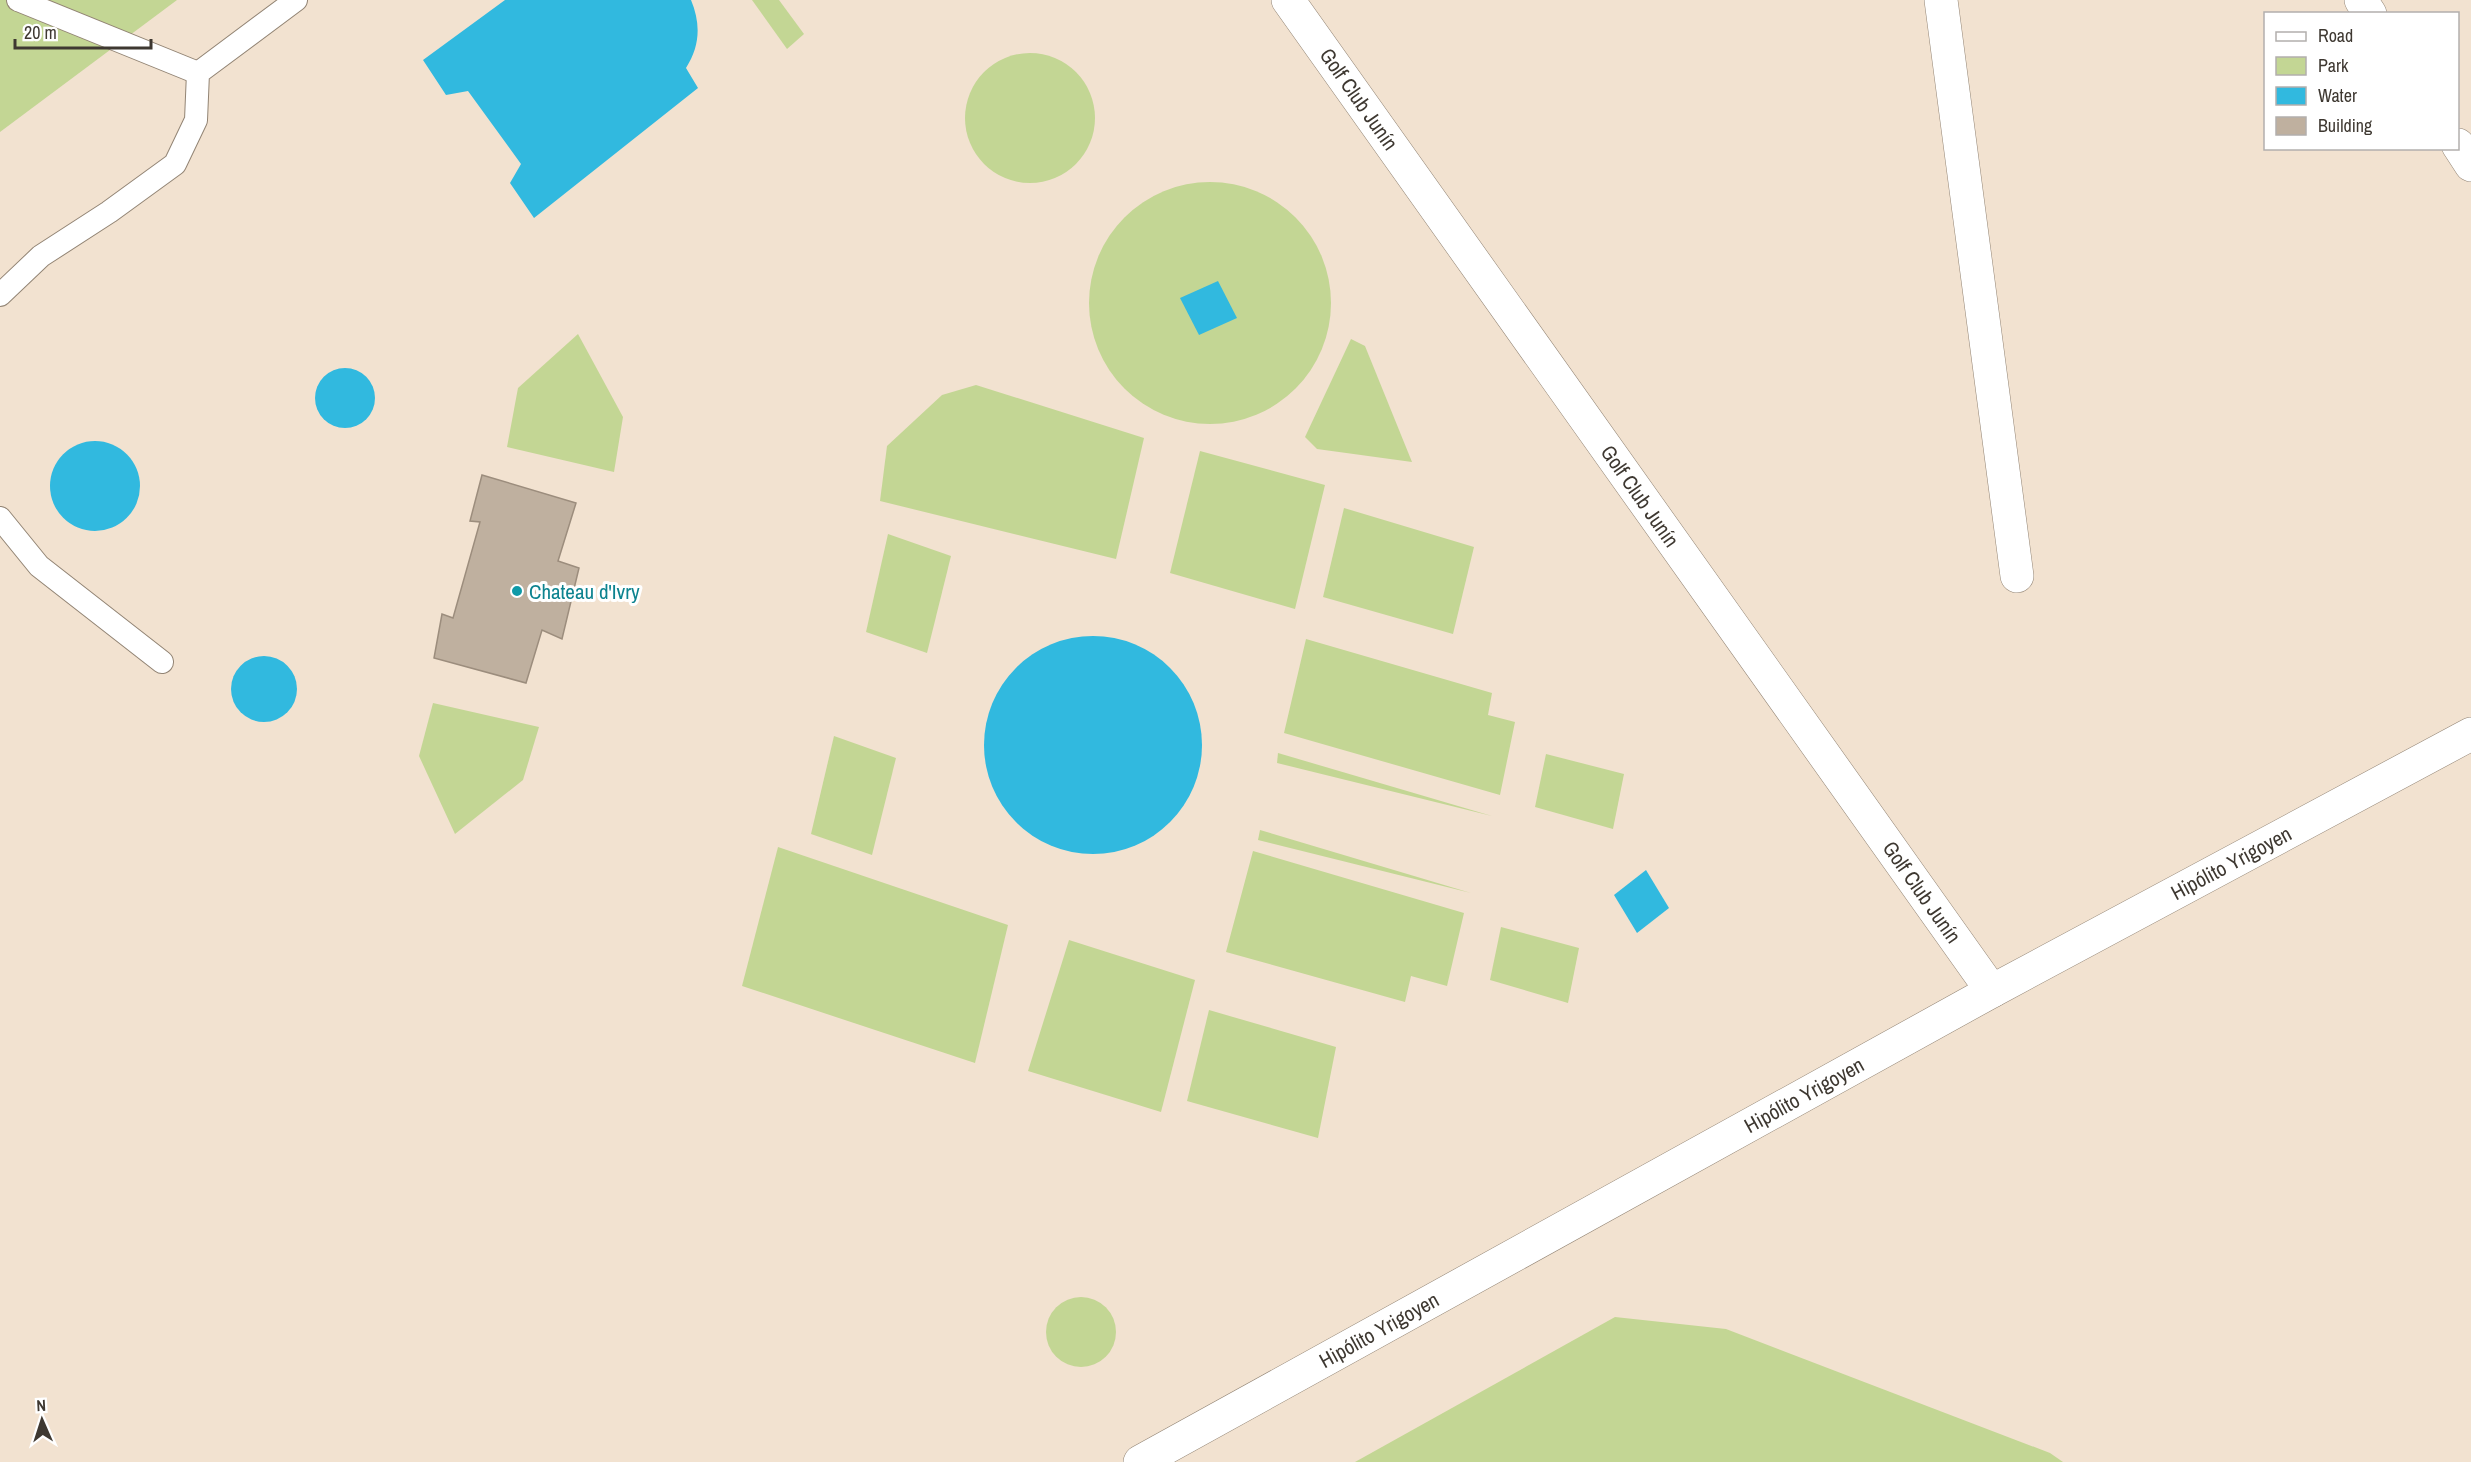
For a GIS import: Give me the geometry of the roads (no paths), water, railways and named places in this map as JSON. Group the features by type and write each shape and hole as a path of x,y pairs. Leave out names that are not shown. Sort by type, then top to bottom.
{"street":[{"name":"Golf Club Junín","path":"1288,0 1992,991"},
{"path":"1941,0 2017,576"},
{"path":"2459,148 2471,165"},
{"name":"Hipólito Yrigoyen","path":"1140,1462 1992,991 2471,734"}],"lane":[{"path":"18,0 198,73"},
{"path":"198,73 296,0"},
{"path":"0,295 41,255 109,212 175,164 196,120 198,73"},
{"path":"0,518 39,566 162,662"}],"water":[{"path":"505,0 691,0 698,26 694,51 686,68 698,88 534,218 510,183 521,164 468,91 446,95 423,60"},
{"path":"1218,281 1237,318 1199,335 1180,298"},
{"path":"345,368 366,377 375,398 366,419 345,428 324,419 315,398 324,377"},
{"path":"95,441 112,445 127,454 136,469 140,486 136,503 127,518 112,527 95,531 78,527 63,518 54,503 50,486 54,469 63,454 78,445"},
{"path":"1093,636 1114,638 1135,644 1154,654 1170,668 1184,684 1194,703 1200,724 1202,745 1200,766 1194,787 1184,806 1170,822 1154,836 1135,846 1114,852 1093,854 1072,852 1051,846 1032,836 1016,822 1002,806 992,787 986,766 984,745 986,724 992,703 1002,684 1016,668 1032,654 1051,644 1072,638"},
{"path":"264,656 277,659 287,666 294,676 297,689 294,702 287,712 277,719 264,722 251,719 241,712 234,702 231,689 234,676 241,666 251,659"},
{"path":"1646,870 1669,908 1637,933 1614,895"}],"place":[{"name":"Chateau d'Ivry","path":"517,591"}]}
